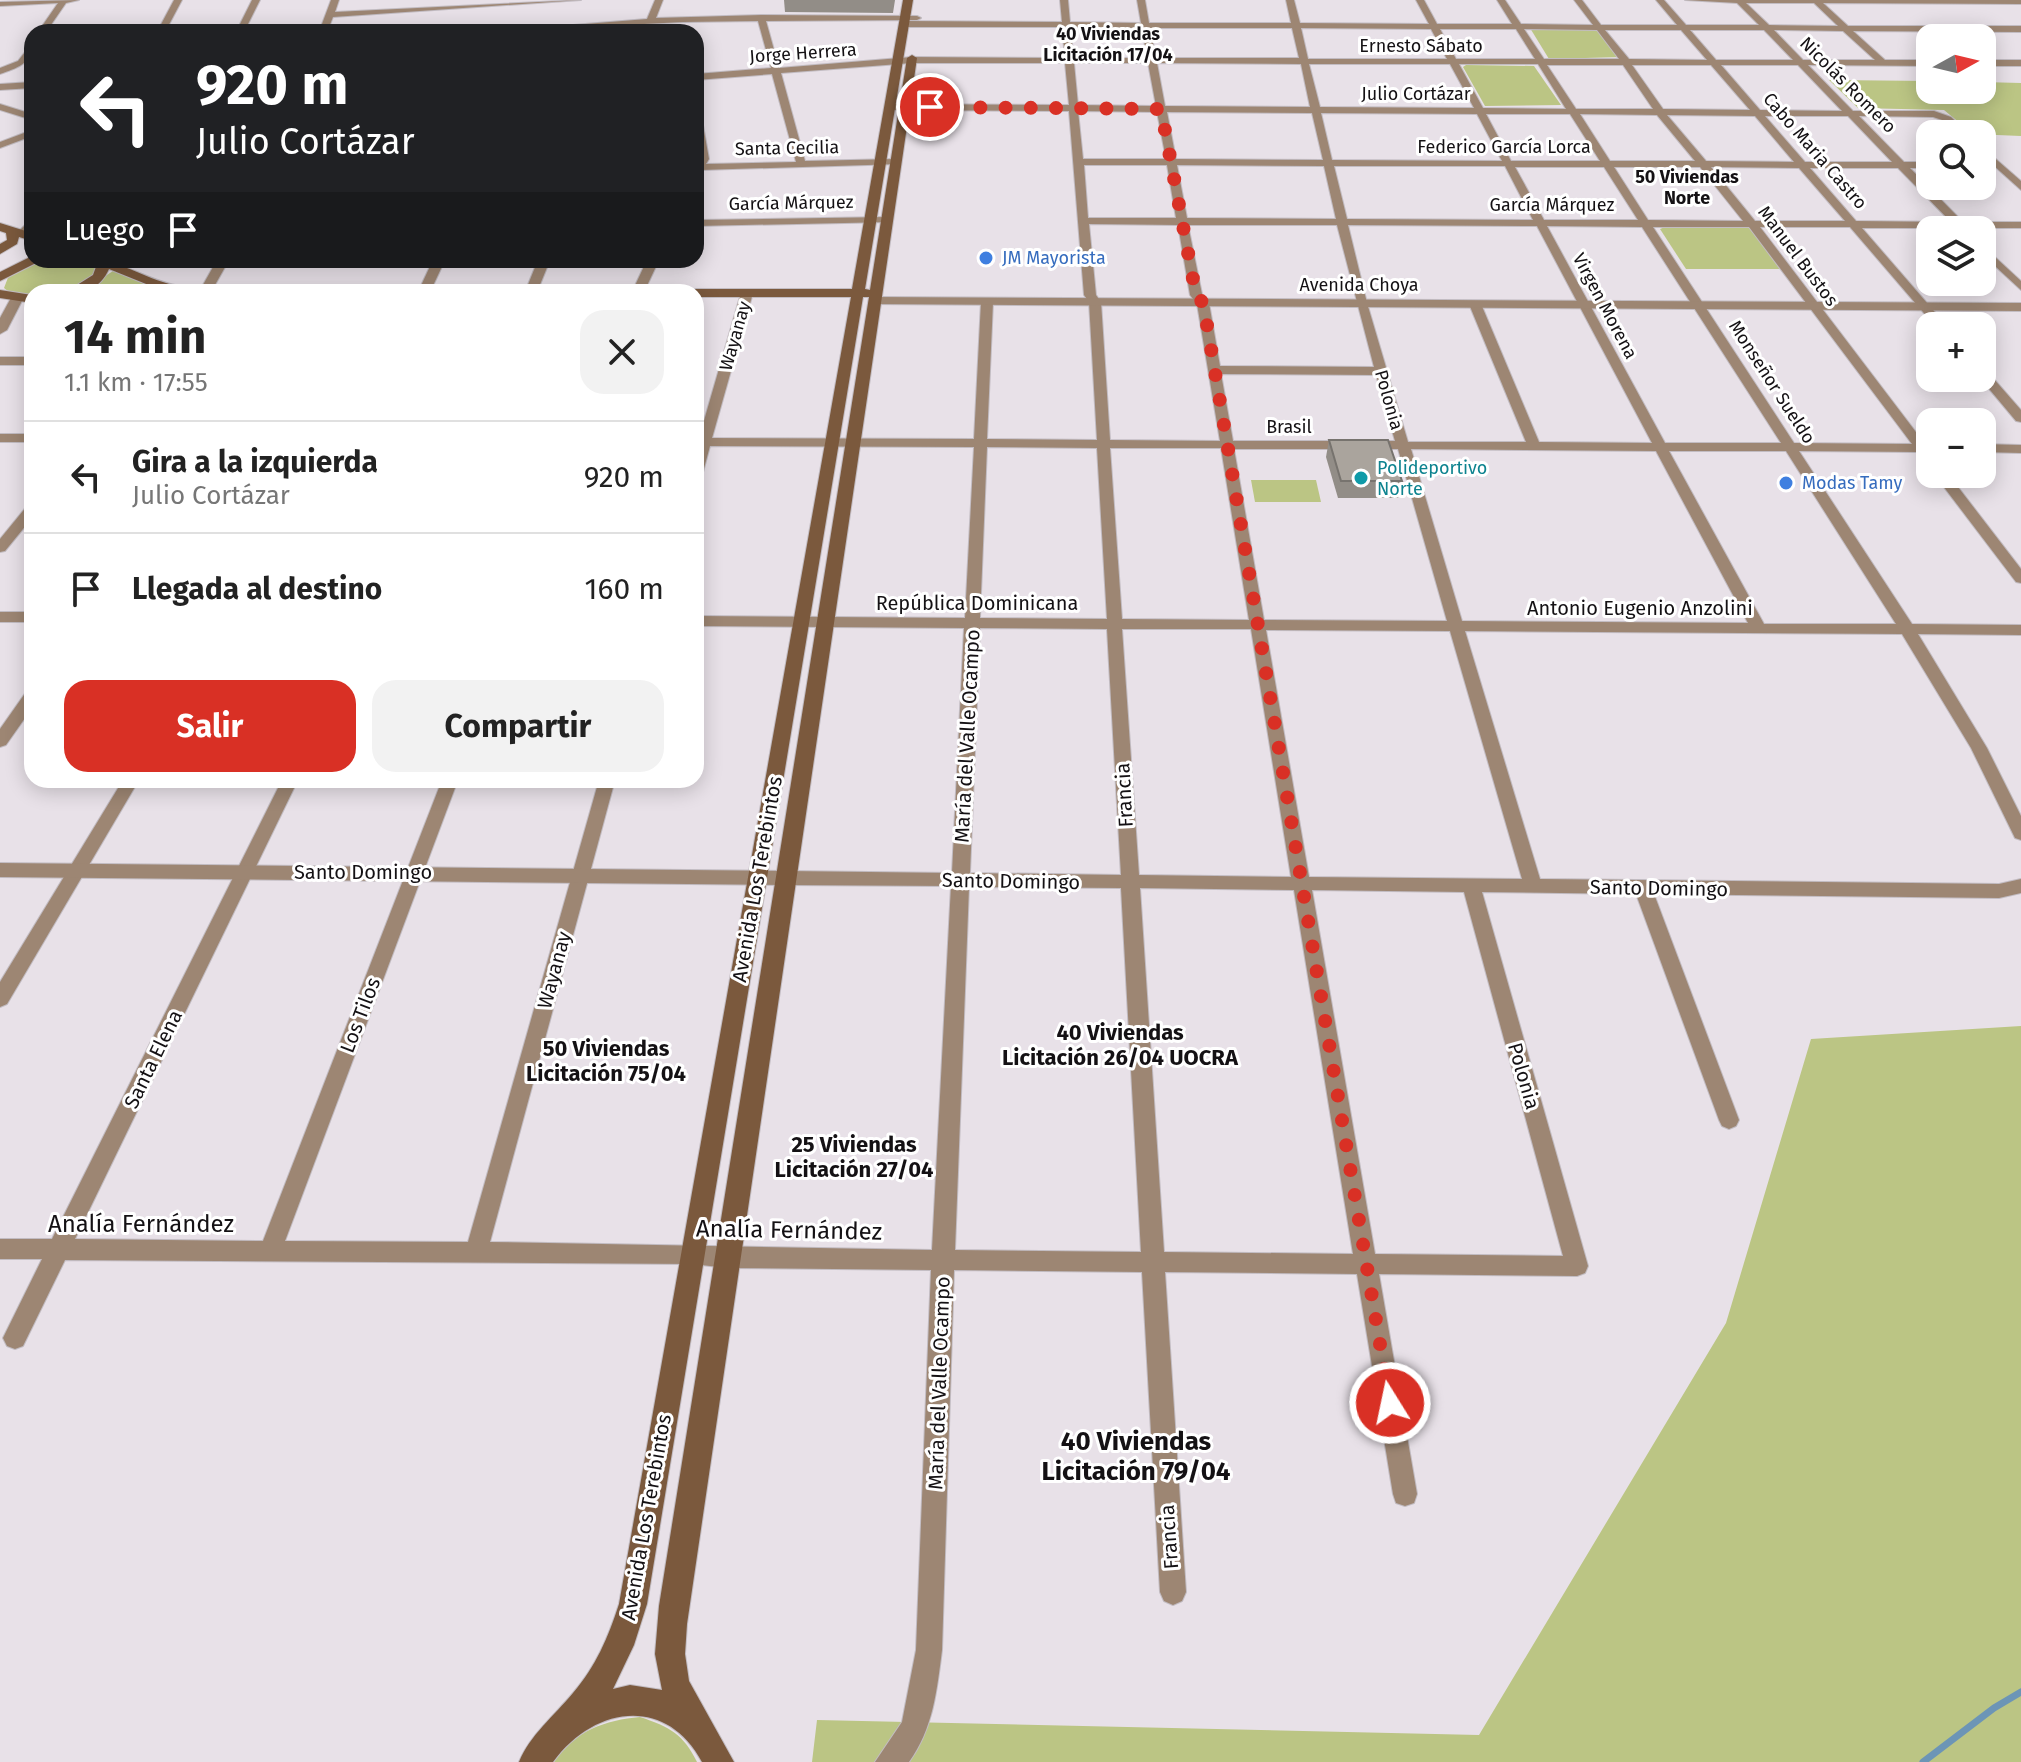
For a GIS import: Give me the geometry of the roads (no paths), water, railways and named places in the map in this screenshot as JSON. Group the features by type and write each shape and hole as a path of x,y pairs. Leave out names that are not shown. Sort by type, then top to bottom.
{"main road":[{"name":"Avenida Los Terebintos","path":"540,1754 592,1696 609,1672 622,1644 633,1604 801,622 842,443 912,14"},
{"path":"0,250 21,234"},
{"path":"0,277 24,264"},
{"path":"87,284 100,277 103,268"},
{"path":"117,268 155,284"},
{"name":"Avenida Choya","path":"704,294 746,297"},
{"path":"1,295 24,299"},
{"name":"Avenida Choya","path":"704,300 866,297"},
{"name":"Avenida Los Terebintos","path":"719,1762 713,1745 680,1701 668,1658 825,622 842,443"},
{"path":"540,1754 583,1714 614,1702 644,1699 672,1706 697,1724"}],"street":[{"path":"48,24 64,0"},
{"path":"0,4 75,0"},
{"path":"165,24 178,0"},
{"path":"244,24 256,0"},
{"path":"326,24 335,0"},
{"path":"329,15 423,5 577,0"},
{"path":"650,22 659,0"},
{"name":"Francia","path":"1064,0 1103,444 1173,1592"},
{"path":"1141,0 1182,222 1214,370 1405,1494"},
{"name":"Polonia","path":"1290,0 1360,300 1533,887"},
{"name":"Virgen Morena","path":"1420,0 1759,629"},
{"name":"Monseñor Sueldo","path":"1501,0 1908,630 1979,748 2021,834"},
{"name":"Manuel Bustos","path":"1578,0 1660,112 1751,223 1916,438"},
{"name":"Cabo Maria Castro","path":"1660,0 1929,312"},
{"path":"1689,0 2021,2"},
{"name":"Nicolás Romero","path":"1739,0 1951,216"},
{"path":"1816,0 1883,63"},
{"path":"1895,1 1907,10"},
{"path":"1976,1 1989,11"},
{"path":"504,24 507,4"},
{"path":"631,24 747,13 761,17 912,14 1066,25 1916,29"},
{"path":"761,17 801,163"},
{"path":"683,19 684,24"},
{"path":"1918,20 1923,24"},
{"path":"2001,20 2018,31"},
{"path":"1996,31 2018,31"},
{"path":"0,71 21,63 24,58"},
{"name":"Ernesto Sábato","path":"905,61 1916,63"},
{"name":"Jorge Herrera","path":"704,76 905,61"},
{"path":"0,64 24,63"},
{"path":"1996,63 2021,63"},
{"path":"0,87 24,86"},
{"path":"0,107 24,114"},
{"name":"Julio Cortázar","path":"897,107 1851,114 1941,116 1946,120"},
{"path":"0,145 24,136"},
{"name":"Santa Cecilia","path":"704,168 888,162"},
{"name":"Federico García Lorca","path":"1078,162 1916,165"},
{"path":"1996,163 2021,187"},
{"path":"1999,166 2021,166"},
{"name":"García Márquez","path":"704,223 879,220"},
{"name":"García Márquez","path":"1083,221 1916,226"},
{"name":"García Márquez","path":"1996,226 2021,225"},
{"path":"1996,262 2021,287"},
{"name":"Wayanay","path":"704,429 746,297"},
{"name":"Avenida Choya","path":"866,297 987,302 1092,298"},
{"name":"Avenida Choya","path":"866,297 1696,302 1920,302 2021,298"},
{"path":"0,330 17,299"},
{"name":"Avenida Choya","path":"1360,300 1475,304 1582,301"},
{"name":"María del Valle Ocampo","path":"889,1762 911,1735 923,1695 929,1650 943,1260 987,302"},
{"name":"Avenida Choya","path":"1920,302 2021,307"},
{"path":"1475,304 1534,446"},
{"path":"0,361 24,361"},
{"path":"1214,370 1380,371"},
{"path":"1996,389 2021,418"},
{"path":"0,438 24,438"},
{"name":"Brasil","path":"704,442 1790,447 1916,452"},
{"path":"1996,448 2021,449"},
{"path":"1952,488 2021,579"},
{"path":"0,548 24,519"},
{"path":"0,617 24,617"},
{"name":"República Dominicana","path":"704,621 1258,625"},
{"name":"Antonio Eugenio Anzolini","path":"1258,625 2021,630"},
{"path":"0,741 24,707"},
{"path":"0,999 126,788"},
{"name":"Santa Elena","path":"15,1338 286,788"},
{"name":"Los Tilos","path":"270,1251 447,788"},
{"name":"Wayanay","path":"476,1252 605,788"},
{"name":"Santo Domingo","path":"0,870 1999,891 2021,886"},
{"name":"Polonia","path":"1471,886 1577,1266"},
{"path":"1643,888 1729,1120"},
{"name":"Analía Fernández","path":"0,1249 693,1254 727,1258 1577,1266"}],"waterway":[{"path":"1923,1762 1994,1708 2021,1692"}],"place":[{"name":"JM Mayorista","path":"986,258"},
{"name":"Polideportivo Norte","path":"1361,478"},
{"name":"Modas Tamy","path":"1786,483"}],"district":[{"name":"40 Viviendas Licitación 17/04","path":"1108,44"},
{"name":"50 Viviendas Norte","path":"1687,187"},
{"name":"40 Viviendas Licitación 26/04 UOCRA","path":"1120,1044"},
{"name":"50 Viviendas Licitación 75/04","path":"606,1060"},
{"name":"25 Viviendas Licitación 27/04","path":"854,1156"},
{"name":"40 Viviendas Licitación 79/04","path":"1136,1456"}]}
